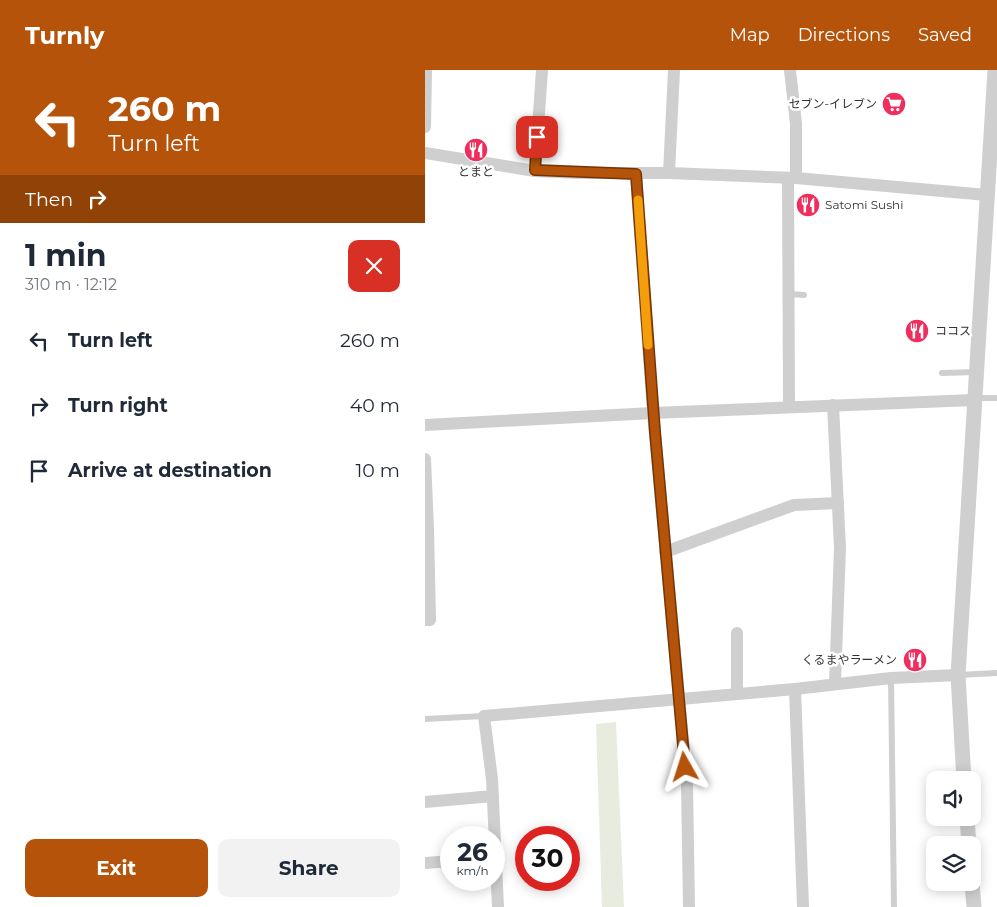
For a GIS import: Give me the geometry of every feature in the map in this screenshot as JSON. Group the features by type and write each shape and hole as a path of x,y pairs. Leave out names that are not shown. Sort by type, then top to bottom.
{"street":[{"path":"425,127 426,70"},
{"path":"535,170 542,70"},
{"path":"669,173 674,70"},
{"path":"789,407 788,294 796,124 791,70"},
{"path":"963,771 958,675 987,195 994,144 995,70"},
{"path":"425,153 535,170 792,178 987,195"},
{"path":"636,174 653,412 687,784 689,907"},
{"path":"425,425 653,412 974,399"},
{"path":"833,405 840,548 835,683"},
{"path":"425,459 430,620 425,620"},
{"path":"665,552 793,505 838,503"},
{"path":"737,633 737,694"},
{"path":"494,826 493,796 484,716 678,700 891,678 958,675"},
{"path":"795,689 803,907"},
{"path":"425,802 493,796"},
{"path":"425,863 440,862"},
{"path":"497,891 498,907"},
{"path":"973,891 974,907"}],"lane":[{"path":"788,294 805,295"},
{"path":"942,372 976,372"},
{"path":"974,399 997,398"},
{"path":"958,675 997,673"},
{"path":"891,678 894,907"},
{"path":"425,719 484,716"}],"shaded area":[{"path":"616,722 624,907 602,907 596,724"}],"slow traffic":[{"path":"638,200 648,345"}],"place":[{"name":"セブン-イレブン","path":"894,104"},
{"name":"とまと","path":"476,150"},
{"name":"Satomi Sushi","path":"808,205"},
{"name":"ココス","path":"917,331"},
{"name":"くるまやラーメン","path":"915,660"}],"route":[{"path":"537,137 535,170 636,174 655,432 685,767"}]}
